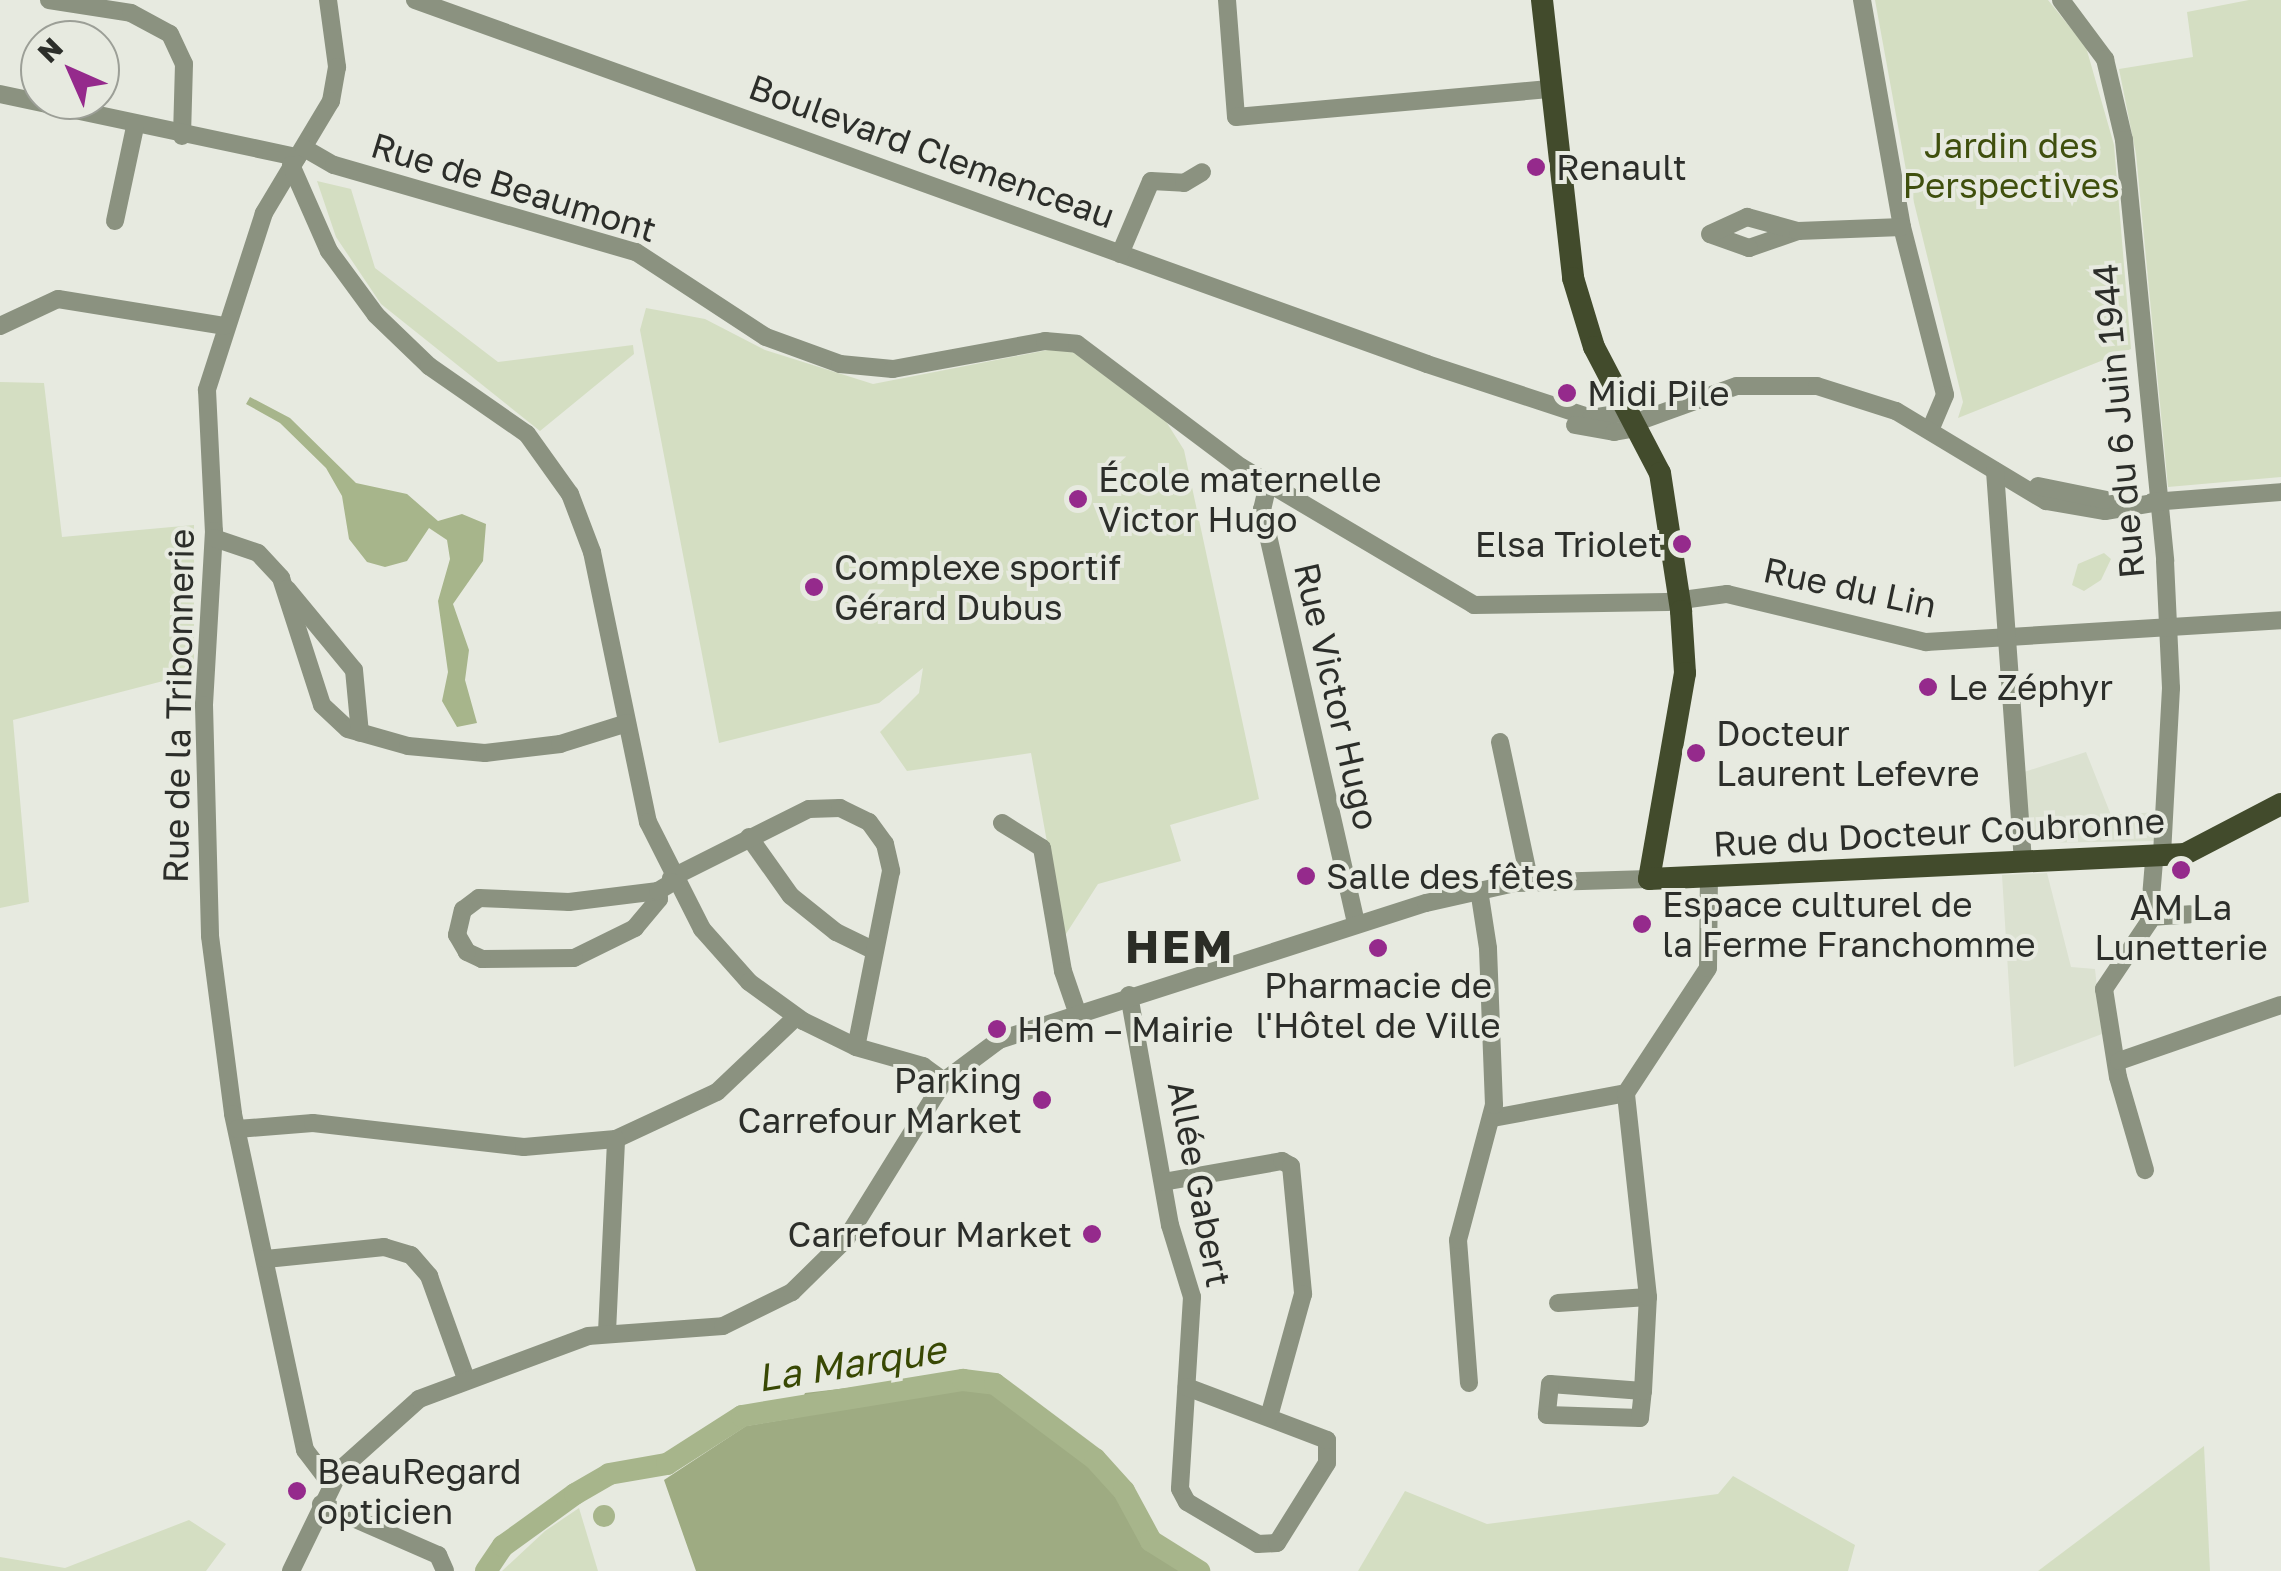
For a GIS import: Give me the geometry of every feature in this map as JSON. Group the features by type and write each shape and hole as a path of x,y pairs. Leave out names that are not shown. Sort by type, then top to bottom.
{"main road":[{"path":"1542,0 1549,89 1576,294 1594,347 1662,481 1680,600 1685,673 1649,879"},
{"name":"Rue du Docteur Coubronne","path":"1649,879 1709,879 2196,851 2281,804"}],"street":[{"path":"49,0 131,13 170,34 184,64 182,136"},
{"name":"Rue de la Tribonnerie","path":"328,0 335,86 258,227 224,326 205,408 214,538 204,688 206,872 237,1129 306,1450 331,1484"},
{"name":"Boulevard Clemenceau","path":"415,0 1426,364 1589,430 1633,421 1719,390 1792,384 1862,397 1930,430 2030,494 2075,508 2118,511 2160,502 2281,492"},
{"path":"1227,0 1236,118 1549,89"},
{"path":"1862,0 1902,227 1944,395 1930,430"},
{"name":"Rue du 6 Juin 1944","path":"2060,0 2102,54 2124,140 2160,502 2168,630 2162,854 2154,861 2151,917"},
{"name":"Rue de Beaumont","path":"0,94 136,127 334,165 636,252 766,337 840,364 892,369 1069,341 1268,484 1474,605 1680,600"},
{"path":"115,222 136,127"},
{"path":"295,160 329,251 376,316 429,366 517,426 560,477 588,539 648,822 667,884 718,949 796,1017 856,1047 922,1066 944,1081"},
{"path":"1120,254 1151,181 1184,183 1202,172"},
{"path":"1798,231 1902,227"},
{"path":"0,326 58,298 224,326"},
{"path":"1995,471 2023,862"},
{"name":"Rue Victor Hugo","path":"1268,484 1262,509 1356,924"},
{"path":"214,538 258,553 354,670 360,733"},
{"path":"284,585 322,705 360,733 433,750 486,753 560,744 627,723"},
{"name":"Rue du Lin","path":"1680,600 1727,594 1926,642 2281,620"},
{"path":"1500,742 1530,882"},
{"path":"667,884 635,928 574,958 482,959 467,952 457,935 463,910 480,898 556,902 667,884 749,838 825,806 869,822 885,844 891,870 856,1047"},
{"path":"1002,823 1042,848 1062,971 1076,1012"},
{"path":"749,838 790,896 836,932 876,952"},
{"path":"291,1571 331,1484 396,1415 466,1379 607,1332 723,1326 792,1292 846,1240 944,1081 999,1040 1129,995 1478,890 1530,882 1649,879"},
{"path":"1642,1391 1550,1384 1547,1415 1640,1418 1642,1391 1648,1298 1626,1094 1708,968 1709,879"},
{"path":"1469,1383 1458,1240 1492,1118 1489,968 1478,890"},
{"path":"2144,1170 2118,1078 2119,1062 2105,980 2151,917 2190,914"},
{"name":"Allée Gabert","path":"1129,995 1163,1182 1192,1297 1186,1388 1182,1494 1266,1546 1282,1538 1330,1452 1319,1433 1186,1388"},
{"path":"2119,1062 2281,1005"},
{"path":"237,1129 313,1123 524,1147 616,1139 717,1092 796,1017"},
{"path":"1492,1118 1626,1094"},
{"path":"607,1332 616,1139"},
{"path":"1163,1182 1282,1161 1292,1166 1303,1288 1269,1417"},
{"path":"266,1259 391,1247 411,1255 429,1276 466,1379"},
{"path":"1558,1303 1648,1298"},
{"path":"322,1504 438,1555 446,1561 445,1571"}],"shaded area":[{"path":"250,397 290,418 356,483 407,494 438,521 462,514 486,524 483,561 453,604 469,650 465,680 477,723 457,727 442,701 448,672 438,601 450,559 447,540 429,528 407,561 385,567 367,562 349,539 342,496 326,468 280,423 246,404"},
{"path":"2086,752 2111,815 2158,812 2156,841 2026,843 2021,773"},
{"path":"2047,873 2071,967 2095,969 2102,1034 2014,1067 2002,875"},
{"path":"983,1372 1025,1397 1122,1477 1156,1537 1204,1571 696,1571 664,1480 746,1426 794,1418 805,1393"},
{"path":"604,1505 612,1508 612,1524 604,1527 596,1524 593,1516 596,1508"}],"green space":[{"name":"Jardin des Perspectives","path":"1875,0 2048,0 2086,47 2114,145 2131,349 1958,418 1963,402 1906,170"},
{"path":"2249,0 2281,0 2281,477 2168,487 2136,154 2119,69 2193,57 2187,12"},
{"path":"317,181 351,189 375,268 498,362 633,345 634,354 540,431 381,304 336,237"},
{"path":"646,308 705,319 765,350 873,384 1068,346 1162,415 1184,450 1259,799 1170,825 1181,861 1098,884 1064,937 1031,753 907,771 880,732 919,693 923,668 879,703 719,743 640,330"},
{"path":"0,382 44,383 62,537 194,525 194,673 13,720 29,902 0,908"},
{"path":"2104,553 2111,559 2101,580 2084,591 2072,585 2078,564"},
{"path":"2204,1446 2210,1571 2038,1571"},
{"path":"1733,1476 1855,1545 1848,1571 1358,1571 1405,1491 1487,1524 1718,1494"},
{"path":"579,1508 598,1571 502,1571 545,1531"},
{"path":"189,1520 226,1544 206,1571 0,1571 0,1557 65,1568"}],"waterway":[{"name":"La Marque","path":"486,1571 503,1546 575,1494 609,1474 667,1464 742,1416 963,1380 995,1384 1095,1459 1124,1491 1151,1541 1199,1571"}],"place":[{"name":"Renault","path":"1536,167"},
{"name":"Midi Pile","path":"1567,393"},
{"name":"École maternelle Victor Hugo","path":"1078,499"},
{"name":"Elsa Triolet","path":"1682,544"},
{"name":"Complexe sportif Gérard Dubus","path":"814,587"},
{"name":"Le Zéphyr","path":"1928,687"},
{"name":"Docteur Laurent Lefevre","path":"1696,753"},
{"name":"AM La Lunetterie","path":"2181,870"},
{"name":"Salle des fêtes","path":"1306,876"},
{"name":"Espace culturel de la Ferme Franchomme","path":"1642,924"},
{"name":"Pharmacie de l'Hôtel de Ville","path":"1378,948"},
{"name":"Hem – Mairie","path":"997,1029"},
{"name":"Parking Carrefour Market","path":"1042,1100"},
{"name":"Carrefour Market","path":"1092,1234"},
{"name":"BeauRegard opticien","path":"297,1491"}],"district":[{"name":"HEM","path":"1180,947"}]}
